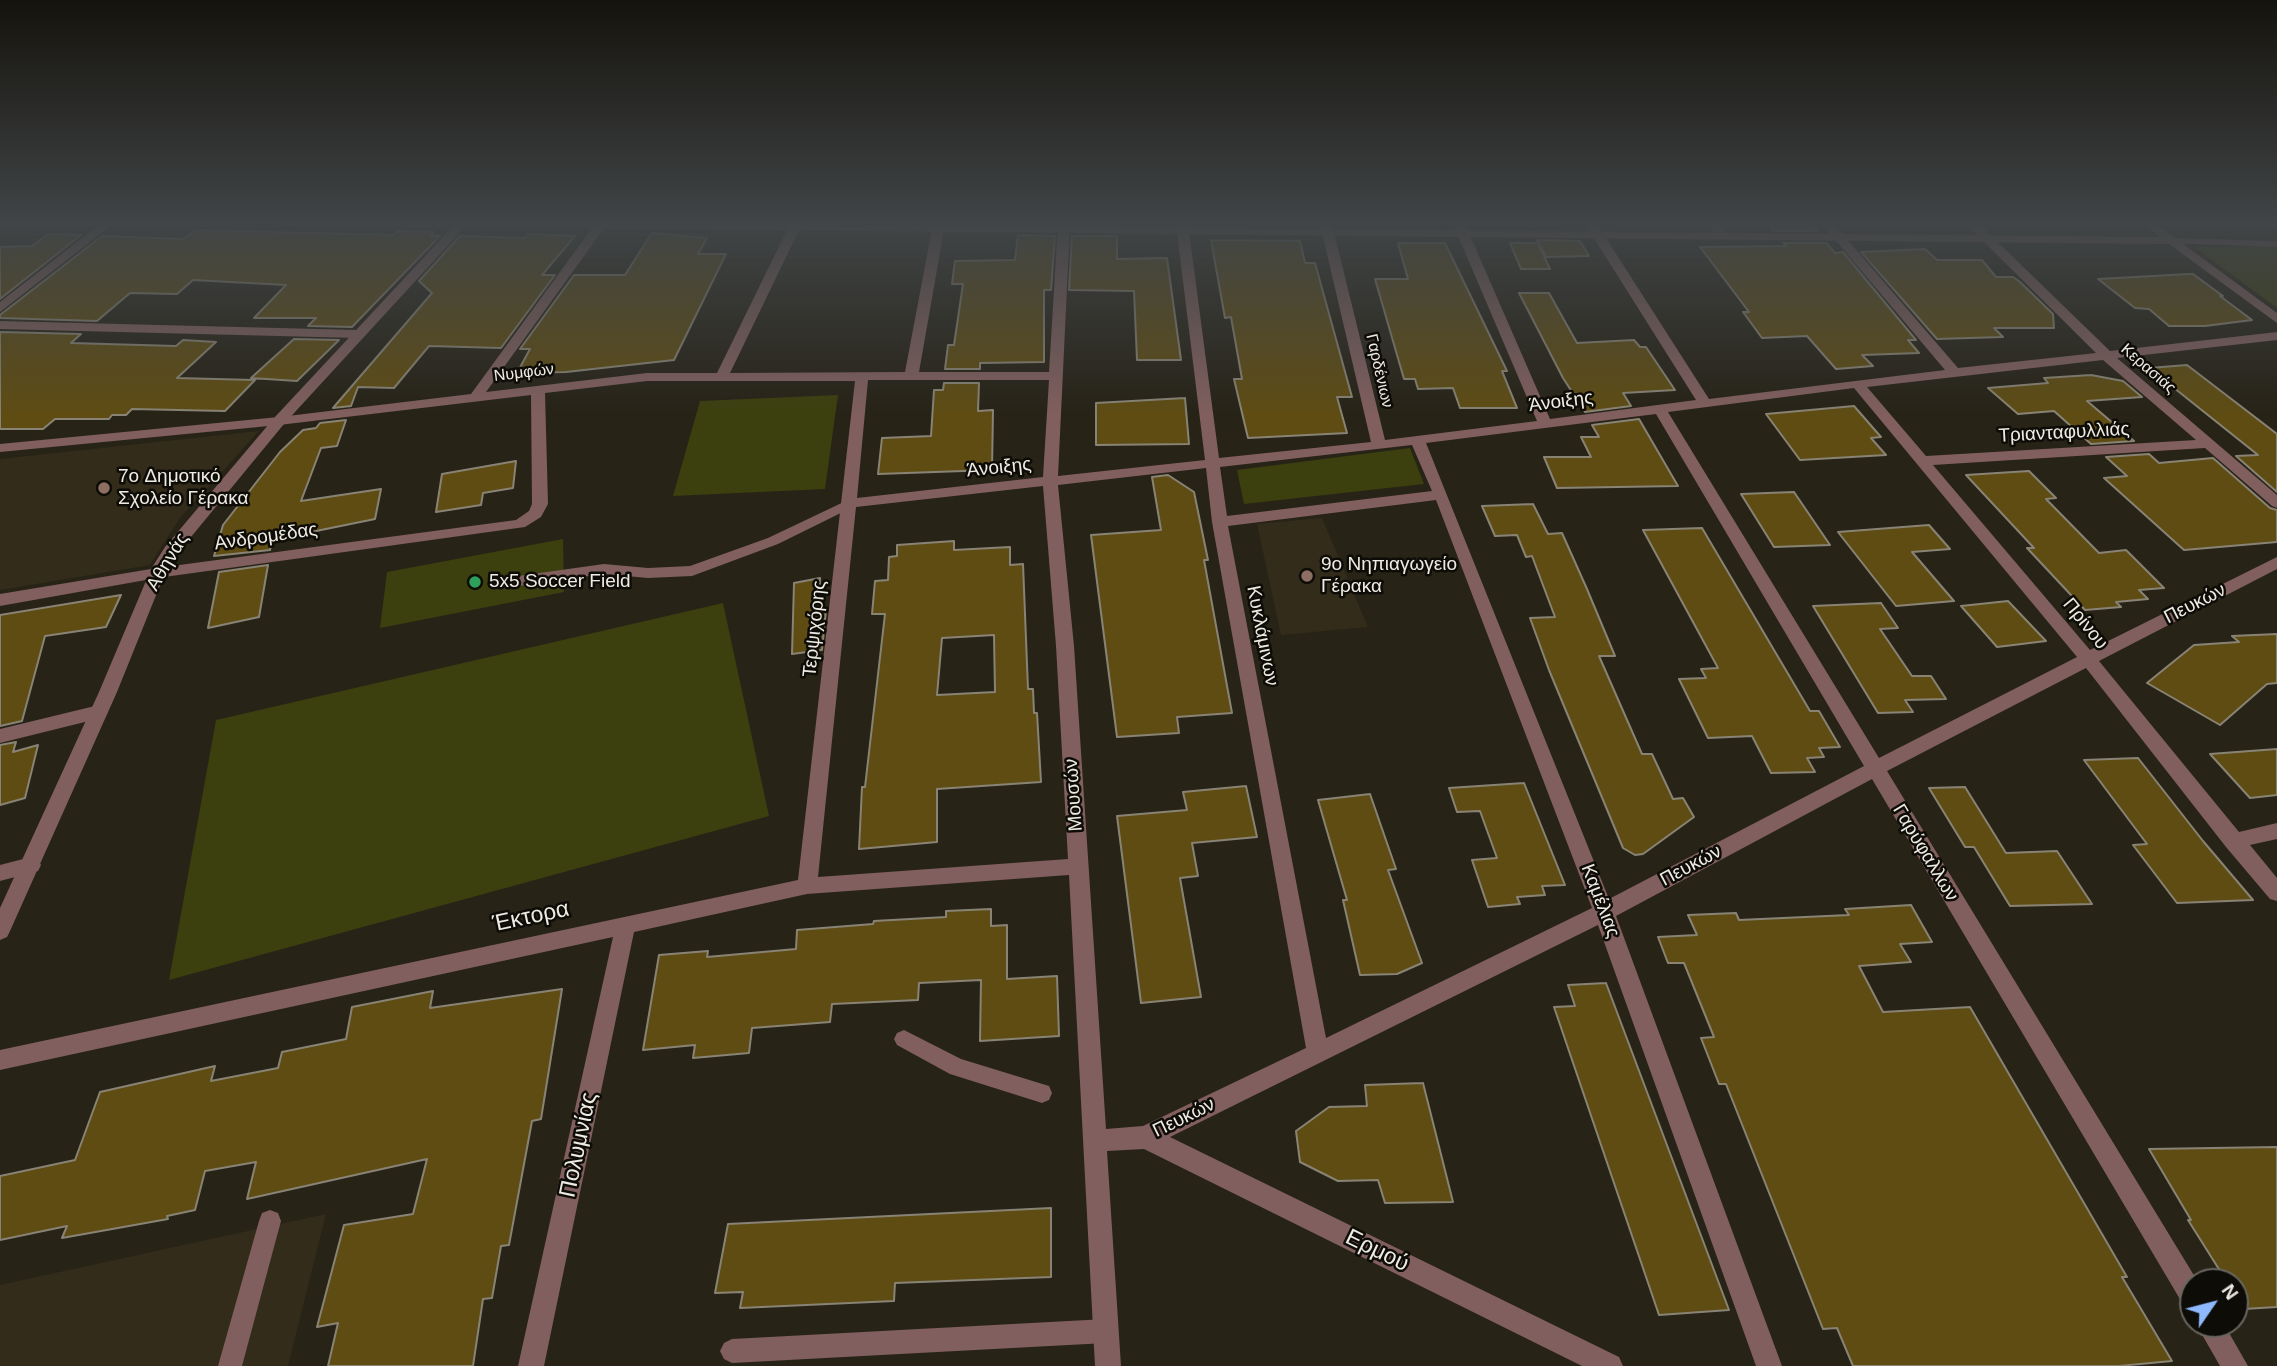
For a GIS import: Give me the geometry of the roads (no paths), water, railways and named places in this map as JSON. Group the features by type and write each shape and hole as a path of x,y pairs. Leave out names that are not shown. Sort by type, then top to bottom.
{"street":[{"path":"0,308 26,288"},
{"name":"Αθηνάς","path":"0,931 99,712 157,573 189,526 279,421 402,288"},
{"path":"476,396 555,288"},
{"path":"721,377 765,288"},
{"path":"911,377 927,288"},
{"name":"Μουσών","path":"1060,288 1050,482 1065,646 1108,1366"},
{"name":"Κυκλάμινων","path":"1190,288 1220,522 1318,1053"},
{"name":"Γαρδένιων","path":"1342,288 1379,445"},
{"path":"1487,288 1545,423"},
{"path":"1631,288 1705,403"},
{"path":"1882,288 1955,373"},
{"name":"Κερασιάς","path":"2036,288 2108,357 2277,503"},
{"path":"2236,288 2277,318"},
{"path":"0,325 358,334"},
{"name":"Άνοιξης","path":"850,503 1379,445 1659,408 2277,336"},
{"name":"Νυμφών","path":"0,448 279,421 647,377 1055,376"},
{"name":"Τερψιχόρης","path":"807,886 862,377"},
{"name":"Πρίνου","path":"1857,384 2088,659 2277,894"},
{"name":"Ανδρομέδας","path":"0,600 157,573 520,524 536,514 540,504 538,388"},
{"name":"Γαρύφαλλων","path":"1659,408 2179,1274"},
{"name":"Καμέλιας","path":"1417,440 1604,912 1769,1366"},
{"name":"Τριανταφυλλιάς","path":"1923,461 2207,444"},
{"path":"1220,522 1441,495"},
{"name":"Πευκών","path":"1095,1141 1145,1137 1318,1053 1604,912 1874,769 2277,562"},
{"path":"0,736 99,712"},
{"path":"2233,841 2277,831"},
{"path":"0,873 31,865"},
{"name":"Έκτορα","path":"0,1060 807,886 1078,866"},
{"name":"Πολυμνίας","path":"531,1366 626,923"},
{"name":"Ερμού","path":"1145,1137 1610,1366"},
{"path":"2218,1338 2235,1366"}],"lane":[{"path":"518,581 604,569 648,573 692,571 773,541 850,503"},
{"path":"904,1039 957,1067 1042,1093"},
{"path":"230,1366 270,1221"},
{"path":"732,1351 1106,1332"}],"place":[{"name":"7o Δημοτικό Σχολείο Γέρακα","path":"104,488"},
{"name":"9ο Νηπιαγωγείο Γέρακα","path":"1307,576"},
{"name":"5x5 Soccer Field","path":"475,582"}]}
